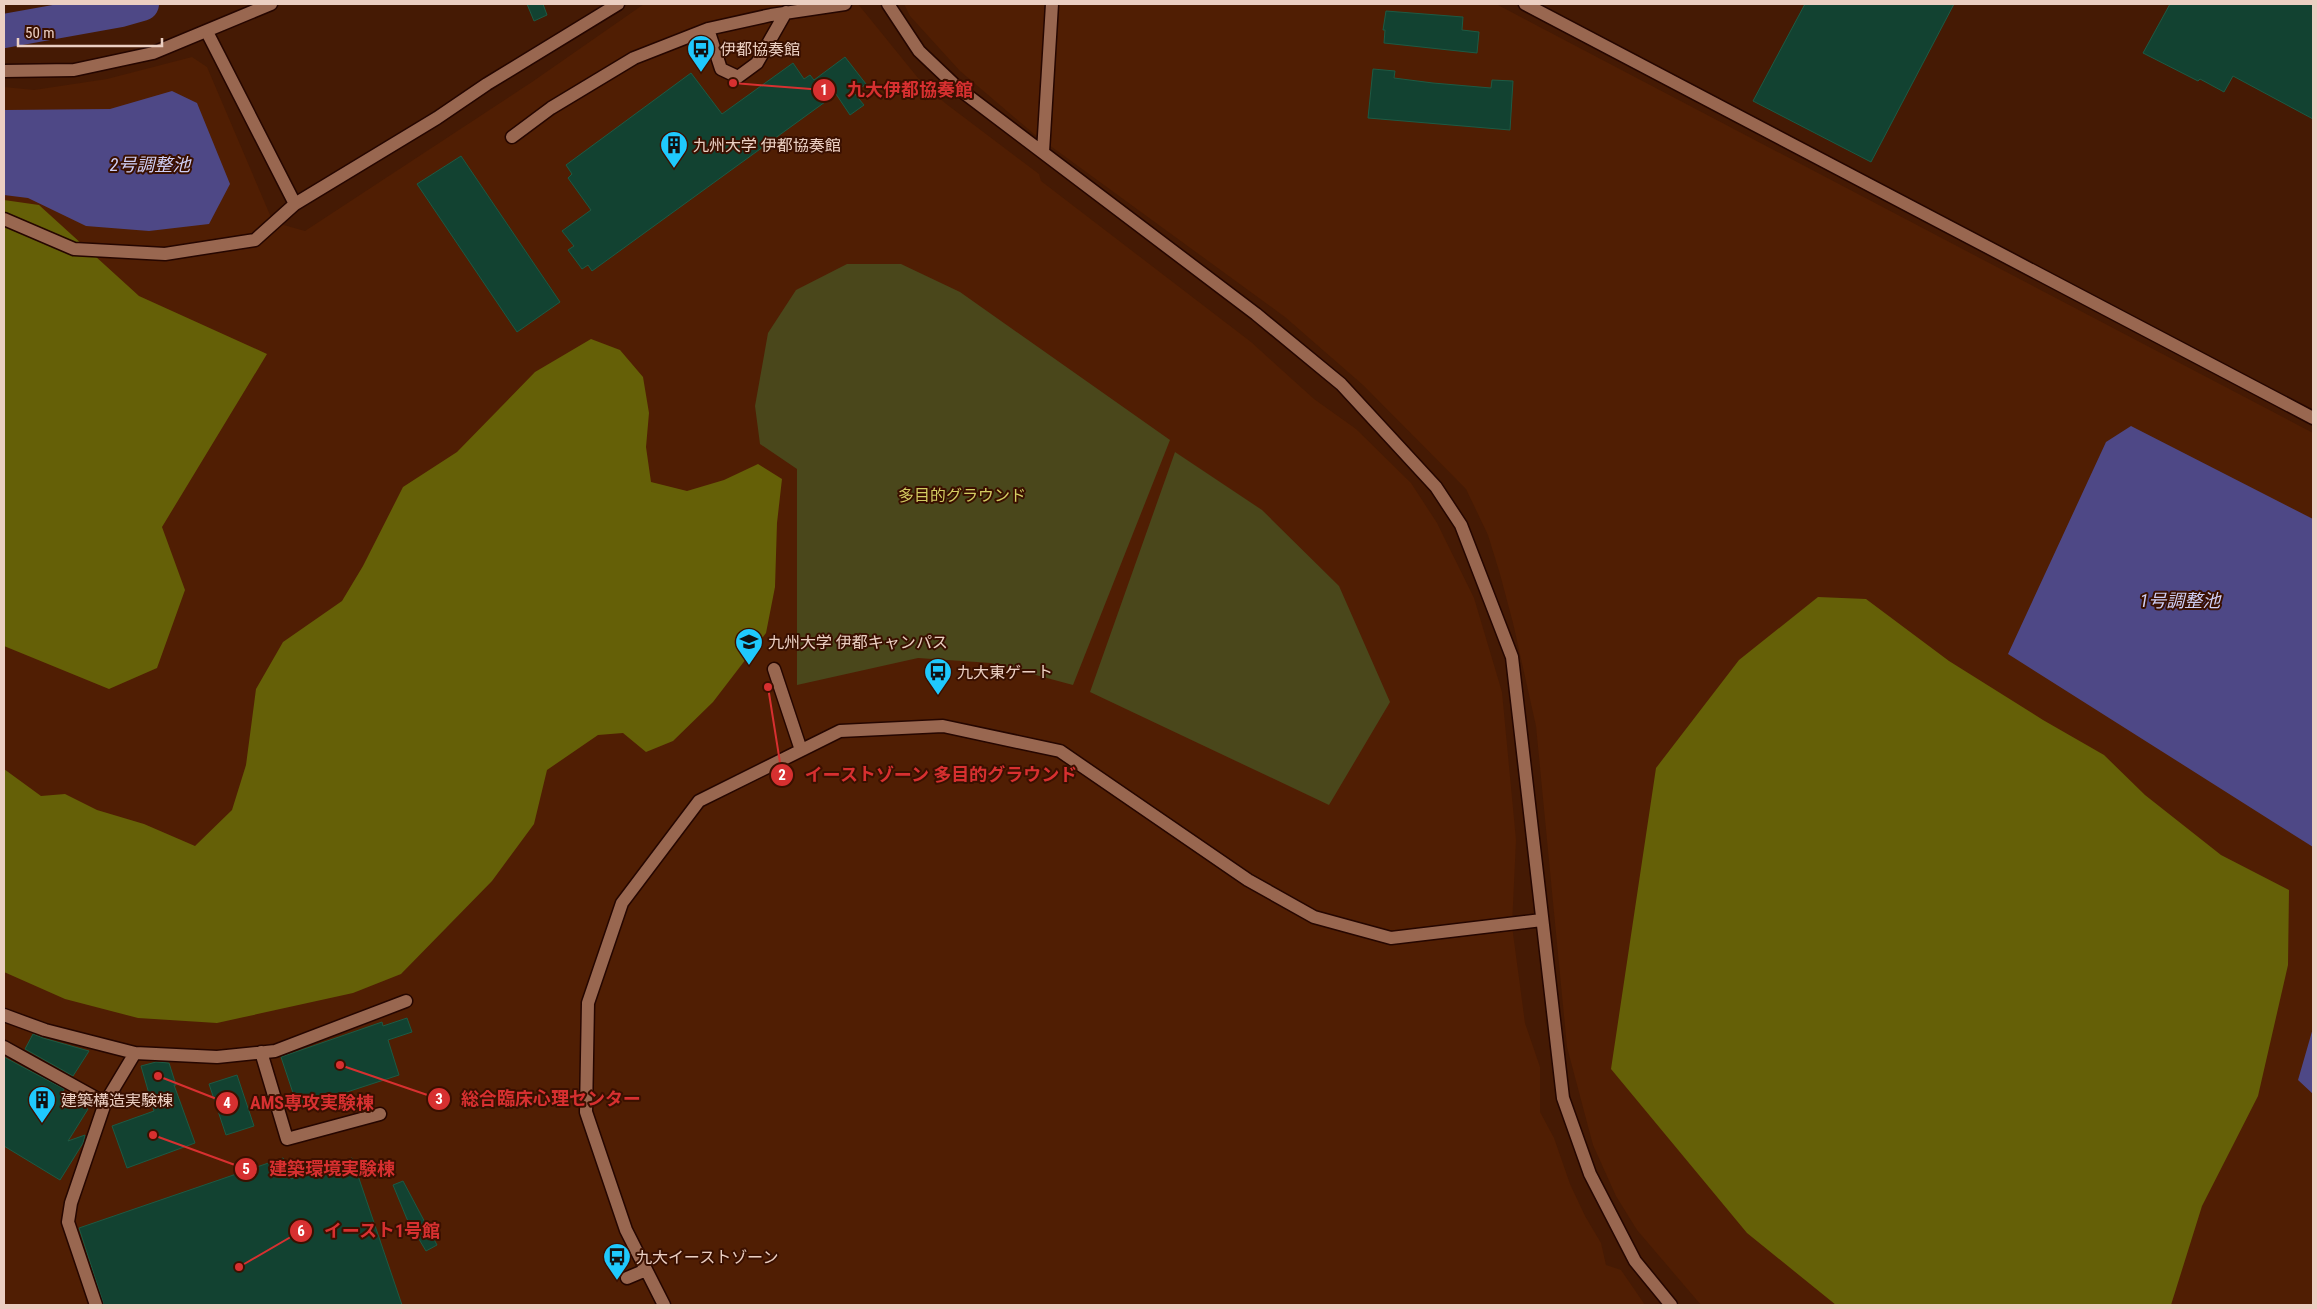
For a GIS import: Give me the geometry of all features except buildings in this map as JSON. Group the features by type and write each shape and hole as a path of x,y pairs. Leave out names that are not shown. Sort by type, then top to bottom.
{"street":[{"path":"4,71 74,70 154,53 271,4"},
{"path":"4,219 74,249 165,254 255,240 295,204 437,118 487,84 618,4"},
{"path":"512,136 551,108 634,58 708,30 786,12 845,4"},
{"path":"888,4 920,51 958,89 1256,314 1341,384 1436,487 1461,525 1512,657 1563,1098 1590,1174 1617,1226 1636,1261 1672,1305"},
{"path":"1042,152 1052,4"},
{"path":"1525,4 2313,418"},
{"path":"708,30 722,68 738,77 757,62 786,12"},
{"path":"208,32 295,204"},
{"path":"774,669 801,750"},
{"path":"664,1305 626,1230 586,1112 588,1003 622,903 699,801 840,731 943,726 1060,751 1248,880 1314,917 1391,938 1542,920"},
{"path":"4,1015 45,1030 135,1052 217,1057 275,1051 406,1001"},
{"path":"4,1047 105,1103"},
{"path":"96,1305 68,1222 71,1203 105,1103 135,1052"},
{"path":"261,1052 287,1139 380,1114"},
{"path":"627,1278 646,1270"}],"shaded area":[{"name":"九州大学 伊都キャンパス","path":"644,4 858,4 918,78 945,103 1039,174 1041,181 1251,342 1314,399 1356,429 1411,483 1437,523 1474,598 1502,692 1516,840 1512,926 1525,1023 1540,1067 1540,1112 1554,1138 1570,1184 1585,1216 1601,1243 1606,1265 1621,1270 1645,1305 4,1305 4,87 34,90 107,79 192,57 207,67 273,222 305,231 532,82"},
{"path":"904,4 1496,4 2313,433 2313,1305 1701,1305 1637,1230 1616,1196 1593,1145 1567,1047 1536,726 1500,574 1488,535 1466,489 1363,385 1285,317 1034,134 960,71 910,16"},
{"path":"4,200 39,205 139,296 267,354 162,527 185,590 157,668 109,689 4,646"},
{"path":"591,339 620,350 643,377 649,413 646,447 651,482 687,491 724,480 758,464 782,479 777,523 775,587 766,633 713,702 673,741 646,752 623,733 598,735 547,770 534,824 492,881 401,974 353,993 217,1023 138,1018 65,999 4,972 4,769 41,796 65,794 97,810 144,824 195,846 232,810 246,765 256,689 283,642 342,601 363,566 403,487 457,452 535,372"},
{"path":"1818,597 1866,599 1949,661 2043,720 2104,755 2145,795 2221,855 2289,890 2288,965 2258,1096 2202,1206 2171,1305 1836,1305 1747,1233 1611,1069 1656,768 1739,660"}],"green space":[{"name":"多目的グラウンド","path":"847,264 901,264 960,292 1170,440 1073,685 991,663 918,658 797,685 797,469 760,444 755,406 768,333 796,290"},
{"path":"1175,452 1262,510 1339,586 1390,702 1329,805 1090,692"}],"water":[{"name":"2号調整池","path":"172,91 197,103 230,184 209,224 149,231 86,226 28,198 4,195 4,110 110,109"},
{"name":"1号調整池","path":"2131,426 2313,519 2313,847 2008,654 2106,442"},
{"path":"2313,1028 2313,1094 2298,1080"}],"waterway":[{"path":"4,31 121,10 142,4"}],"place":[{"name":"伊都協奏館","path":"701,73"},
{"name":"九大伊都協奏館","path":"733,83"},
{"name":"九州大学 伊都協奏館","path":"674,169"},
{"name":"九州大学 伊都キャンパス","path":"749,666"},
{"name":"イーストゾーン 多目的グラウンド","path":"768,687"},
{"name":"九大東ゲート","path":"938,696"},
{"name":"総合臨床心理センター","path":"340,1065"},
{"name":"AMS専攻実験棟","path":"158,1076"},
{"name":"建築構造実験棟","path":"42,1124"},
{"name":"建築環境実験棟","path":"153,1135"},
{"name":"イースト1号館","path":"239,1267"},
{"name":"九大イーストゾーン","path":"617,1281"}]}
